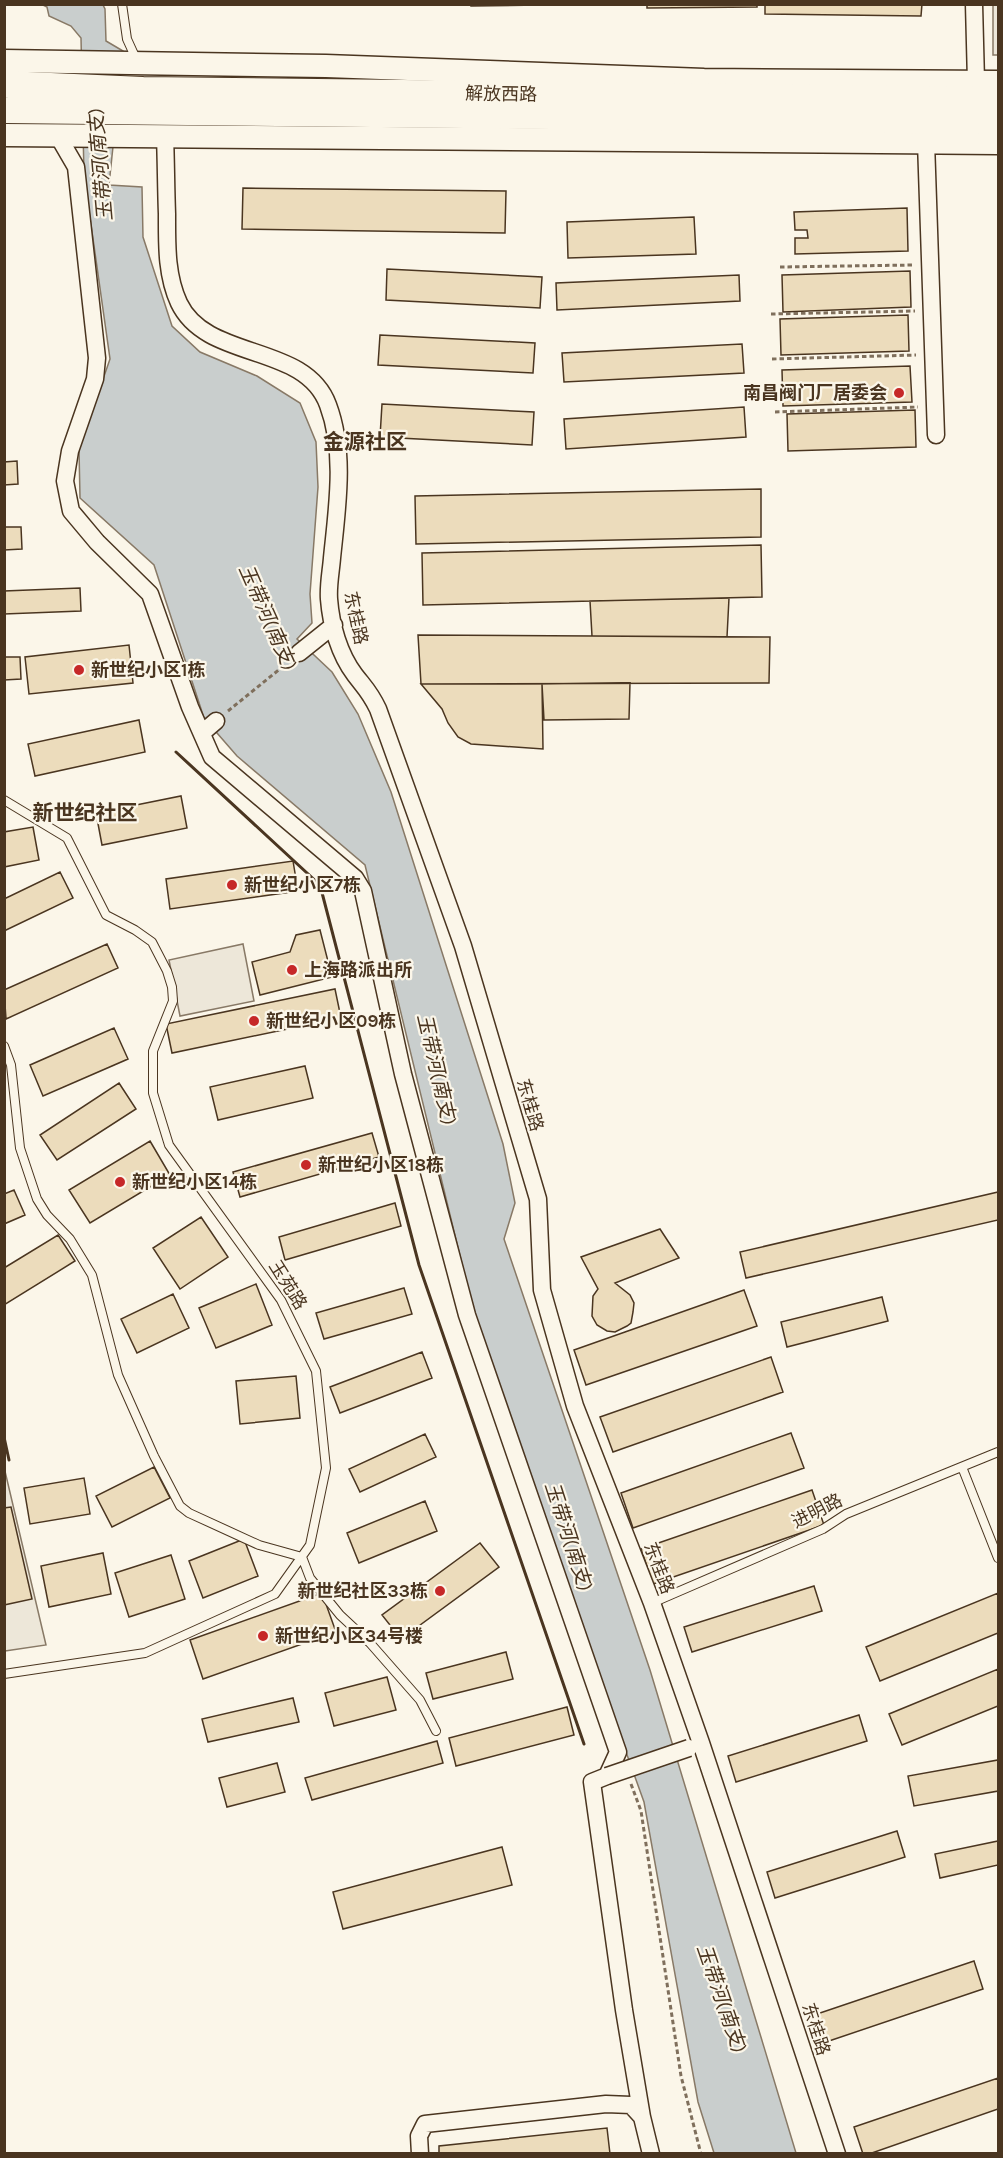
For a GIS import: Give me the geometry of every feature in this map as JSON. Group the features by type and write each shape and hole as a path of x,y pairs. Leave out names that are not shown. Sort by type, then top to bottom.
{"main road":[{"path":"9,69 139,64 338,67 704,80 999,82"},
{"name":"解放西路","path":"9,69 146,101 999,121"},
{"name":"解放西路","path":"4,110 41,111 146,101 999,100"},
{"path":"4,135 999,142"}],"street":[{"path":"974,4 976,81"},
{"path":"58,136 76,167 97,358 95,379 70,451 65,481 71,511 97,543 150,594 190,707 212,757 355,878 363,891 403,1074 466,1315 618,1752 607,1776"},
{"name":"东桂路","path":"159,136 168,261 172,285 186,315 198,327 218,340 274,358 308,377 327,403 336,445 339,478 329,597 337,639 347,663 367,687 378,709 463,946 538,1199 542,1290 572,1396 652,1603 695,1746 837,2154"},
{"path":"926,142 936,435"},
{"path":"299,654 334,625"},
{"path":"202,733 216,721"},
{"path":"651,2154 642,2117 624,2010 592,1782 695,1746"},
{"path":"420,2154 419,2136 425,2124 606,2104 631,2105 642,2117"}],"lane":[{"path":"122,4 127,39 139,64"},
{"name":"玉苑路","path":"4,800 67,837 106,915 152,942 167,971 173,1001 153,1052 153,1093 169,1144 281,1300 316,1371 326,1468 310,1545 275,1594 145,1653 4,1674"},
{"path":"4,1046 11,1065 20,1148 37,1199 47,1215 70,1239 92,1275 118,1375 154,1456 180,1506 189,1513 259,1545 302,1557 310,1578 340,1615 370,1643 420,1700 436,1731"},
{"name":"进明路","path":"652,1603 823,1529 846,1514 999,1452"},
{"path":"962,1467 999,1558"}],"path":[{"path":"780,267 930,265"},
{"path":"771,315 932,310"},
{"path":"772,359 933,354"},
{"path":"775,412 935,406"},
{"path":"216,721 299,654"},
{"path":"618,1752 641,1811 681,2076 701,2154"}],"shaded area":[{"path":"993,5 998,5 998,55 993,55"},
{"path":"243,944 254,1001 180,1016 169,960"},
{"path":"4,1467 46,1645 5,1651 4,1651"}],"water":[{"name":"玉带河(南支)","path":"43,5 103,5 106,41 123,51 109,185 142,187 143,237 172,326 200,352 257,376 300,403 316,442 318,487 310,594 312,623 297,639 332,672 358,714 391,792 503,1144 515,1203 504,1239 650,1670 796,2153 714,2153 698,2102 644,1802 486,1363 365,865 237,756 204,718 154,565 80,498 79,449 110,359 84,175 81,38 71,26 49,16 47,7"}],"building":[{"path":"471,4 608,4 471,6"},
{"path":"647,4 757,4 757,7 647,8"},
{"path":"765,4 922,4 921,16 765,14"},
{"path":"243,188 506,191 505,233 242,229"},
{"path":"907,208 908,251 795,254 795,238 808,238 807,230 795,230 794,212"},
{"path":"694,217 696,254 568,258 567,222"},
{"path":"387,269 542,277 540,308 386,300"},
{"path":"910,271 911,307 783,312 782,275"},
{"path":"739,275 740,301 557,310 556,283"},
{"path":"908,315 909,351 781,355 780,319"},
{"path":"380,335 535,343 533,373 378,365"},
{"path":"742,344 744,373 564,382 562,353"},
{"path":"910,366 912,402 783,406 782,370"},
{"path":"382,404 534,412 532,445 380,437"},
{"path":"744,407 746,437 566,449 564,419"},
{"path":"915,410 916,447 788,451 787,414"},
{"path":"17,461 18,484 4,485 4,462"},
{"path":"761,489 761,537 416,544 415,496"},
{"path":"4,527 21,527 22,549 4,550"},
{"path":"761,545 762,597 423,605 422,553"},
{"path":"80,588 81,611 4,614 4,591"},
{"path":"729,598 727,637 592,636 590,601"},
{"path":"418,635 770,637 769,683 421,684"},
{"name":"新世纪小区1栋","path":"129,645 133,683 29,694 25,657"},
{"path":"4,657 20,657 21,679 4,680"},
{"path":"630,683 629,719 544,720 542,684"},
{"path":"421,684 542,684 543,749 471,744 458,737 442,709"},
{"path":"139,720 145,752 35,776 28,744"},
{"path":"181,796 187,828 102,845 96,813"},
{"path":"33,827 39,860 4,867 4,832"},
{"name":"新世纪小区7栋","path":"293,861 298,891 170,909 166,879"},
{"path":"60,872 73,898 4,931 4,899"},
{"name":"上海路派出所","path":"320,930 332,977 260,995 252,962 290,952 296,935"},
{"path":"107,944 118,968 6,1019 4,990"},
{"name":"新世纪小区09栋","path":"335,989 341,1018 172,1053 166,1024"},
{"path":"114,1028 128,1059 43,1096 30,1065"},
{"path":"305,1066 313,1098 218,1120 210,1087"},
{"path":"119,1083 136,1109 57,1160 40,1135"},
{"name":"新世纪小区18栋","path":"372,1133 379,1157 240,1197 233,1172"},
{"name":"新世纪小区14栋","path":"150,1141 170,1175 90,1223 69,1190"},
{"path":"14,1190 25,1215 4,1224 4,1194"},
{"path":"998,1192 998,1220 746,1278 740,1252"},
{"path":"395,1203 401,1226 285,1260 279,1237"},
{"path":"201,1217 228,1257 180,1289 153,1248"},
{"path":"660,1229 679,1258 615,1283 630,1295 634,1303 633,1312 631,1323 627,1326 615,1332 607,1331 597,1325 592,1316 593,1296 598,1289 581,1257"},
{"path":"58,1235 75,1261 4,1305 4,1268"},
{"path":"256,1284 272,1325 216,1348 199,1308"},
{"path":"404,1288 412,1314 324,1339 316,1313"},
{"path":"744,1290 757,1326 586,1385 574,1350"},
{"path":"173,1294 189,1328 137,1353 121,1319"},
{"path":"882,1297 888,1321 787,1347 781,1322"},
{"path":"422,1352 432,1378 340,1413 330,1387"},
{"path":"771,1357 783,1392 613,1452 600,1417"},
{"path":"296,1376 300,1418 240,1424 236,1381"},
{"path":"791,1433 804,1468 633,1528 621,1493"},
{"path":"425,1434 436,1457 360,1492 349,1469"},
{"path":"154,1467 170,1498 112,1527 96,1496"},
{"path":"84,1478 90,1514 30,1524 24,1488"},
{"path":"812,1490 824,1525 653,1584 641,1549"},
{"path":"425,1501 437,1531 359,1563 347,1533"},
{"path":"11,1507 32,1599 4,1605 4,1508"},
{"path":"244,1539 258,1576 203,1598 189,1561"},
{"name":"新世纪社区33栋","path":"480,1543 499,1567 401,1639 382,1615"},
{"path":"103,1553 111,1594 49,1607 41,1566"},
{"path":"171,1555 185,1599 129,1617 115,1573"},
{"path":"814,1586 822,1611 692,1652 684,1627"},
{"name":"新世纪小区34号楼","path":"322,1593 336,1632 203,1679 190,1640"},
{"path":"998,1593 998,1633 880,1681 866,1647"},
{"path":"506,1652 513,1679 433,1699 426,1673"},
{"path":"998,1669 998,1706 902,1745 889,1714"},
{"path":"387,1677 396,1710 334,1726 325,1693"},
{"path":"293,1698 299,1722 208,1742 202,1719"},
{"path":"567,1707 574,1735 456,1766 449,1738"},
{"path":"859,1715 867,1741 736,1782 728,1756"},
{"path":"437,1741 443,1763 312,1800 305,1778"},
{"path":"998,1760 998,1791 914,1806 908,1776"},
{"path":"277,1763 285,1792 227,1807 219,1778"},
{"path":"897,1831 905,1857 775,1898 767,1872"},
{"path":"998,1841 998,1865 940,1878 935,1854"},
{"path":"502,1847 512,1885 343,1929 333,1892"},
{"path":"974,1961 983,1989 826,2042 817,2014"},
{"path":"998,2078 998,2109 869,2154 863,2154 854,2127"},
{"path":"607,2128 610,2154 439,2154 439,2146"}],"wall":[{"path":"176,752 320,885 419,1265 584,1744"},
{"path":"4,1437 9,1460"}],"place":[{"name":"南昌阀门厂居委会","path":"899,393"},
{"name":"新世纪小区1栋","path":"79,670"},
{"name":"新世纪小区7栋","path":"232,885"},
{"name":"上海路派出所","path":"292,970"},
{"name":"新世纪小区09栋","path":"254,1021"},
{"name":"新世纪小区18栋","path":"306,1165"},
{"name":"新世纪小区14栋","path":"120,1182"},
{"name":"新世纪社区33栋","path":"440,1591"},
{"name":"新世纪小区34号楼","path":"263,1636"}],"district":[{"name":"金源社区","path":"365,442"},
{"name":"新世纪社区","path":"85,813"}]}
